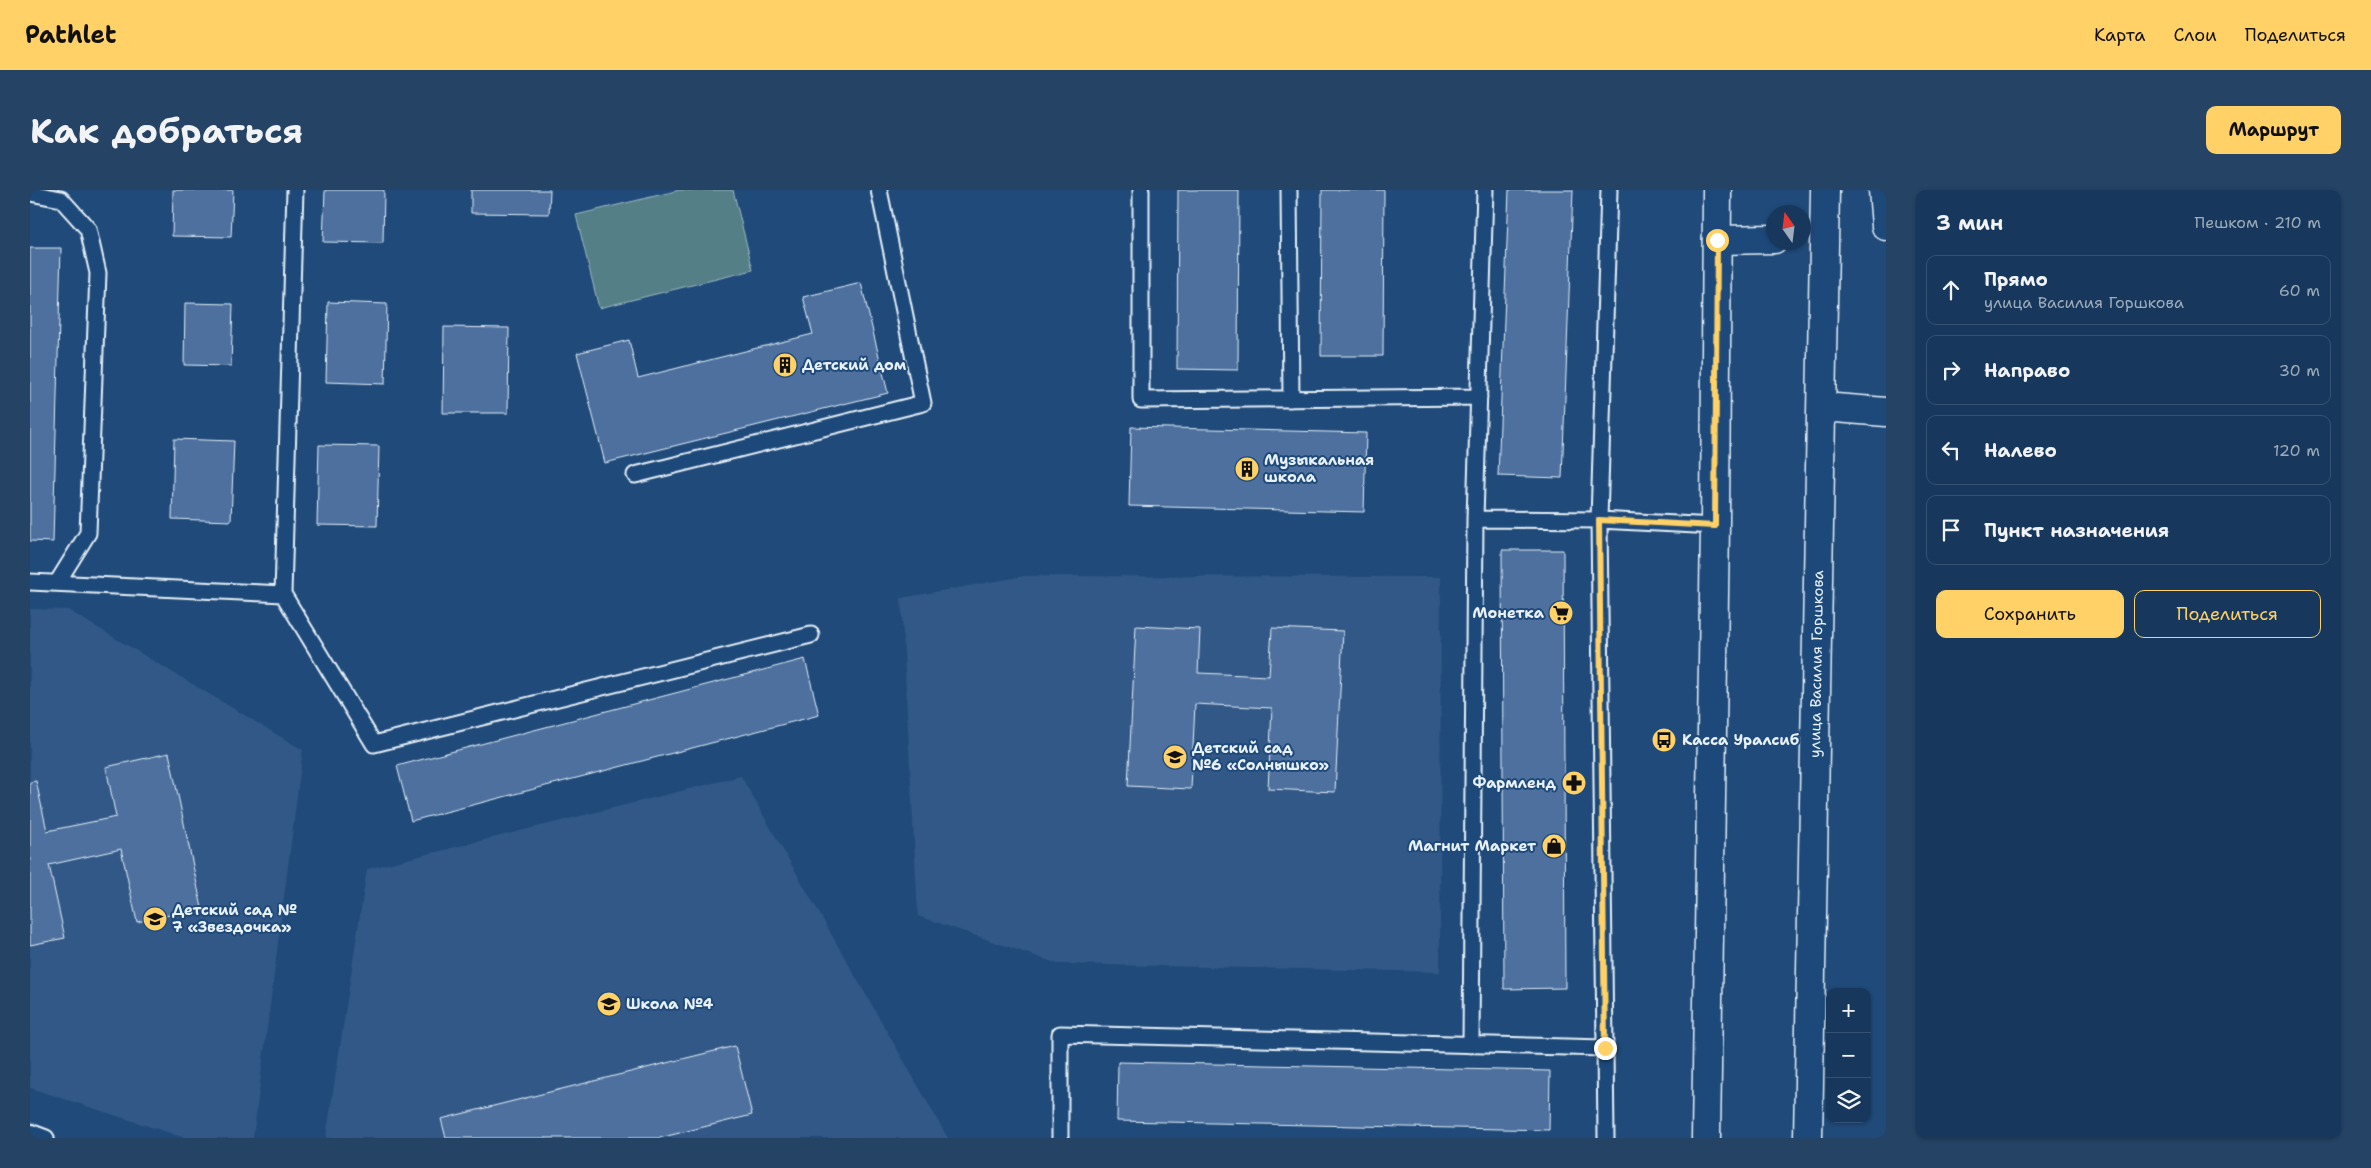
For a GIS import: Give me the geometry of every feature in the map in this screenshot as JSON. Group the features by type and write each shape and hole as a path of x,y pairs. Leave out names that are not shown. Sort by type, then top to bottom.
{"main road":[{"path":"1706,1138 1715,526 1717,190"},
{"name":"улица Василия Горшкова","path":"1808,1138 1822,406 1814,237 1825,190"},
{"path":"1883,190 1886,226"},
{"path":"1717,240 1766,239"},
{"path":"1822,406 1886,412"}],"lane":[{"path":"295,190 283,594 374,744 811,634"},
{"path":"635,475 923,403 879,190"},
{"path":"1141,190 1141,400 1479,397"},
{"path":"1289,190 1291,399"},
{"path":"1471,1045 1475,519 1485,190"},
{"path":"1606,1138 1599,520 1609,190"},
{"path":"30,193 61,199 88,229 98,273 88,533 57,583"},
{"path":"1475,519 1599,520 1715,526"},
{"path":"30,582 283,594"},
{"path":"1060,1138 1060,1034 1605,1048"},
{"path":"30,1132 46,1138"}],"shaded area":[{"name":"Детский сад №6 «Солнышко»","path":"1024,576 1441,577 1440,972 1058,964 918,916 901,598"},
{"name":"Детский сад № 7 «Звездочка»","path":"30,609 68,610 303,750 253,1138 185,1138 30,1088"},
{"name":"Школа №4","path":"741,776 948,1138 326,1138 367,869"}],"green space":[{"path":"680,190 733,190 753,270 599,308 576,215"}],"building":[{"path":"173,190 233,190 231,237 172,236"},
{"path":"325,190 384,190 383,243 323,242"},
{"path":"471,190 550,190 549,214 471,213"},
{"path":"1178,190 1239,190 1238,370 1177,369"},
{"path":"1322,190 1384,190 1383,356 1321,356"},
{"path":"1509,190 1573,190 1562,478 1498,476"},
{"path":"30,248 61,248 53,542 30,541"},
{"name":"Детский дом","path":"861,283 888,393 605,463 577,353 629,340 638,378 813,334 803,297"},
{"path":"328,302 387,304 385,384 326,382"},
{"path":"185,303 233,304 231,366 184,365"},
{"path":"444,327 509,328 508,413 443,413"},
{"name":"Музыкальная школа","path":"1131,427 1366,433 1364,512 1129,506"},
{"path":"174,439 234,441 231,521 172,519"},
{"path":"319,445 379,446 377,526 317,525"},
{"path":"1502,550 1563,550 1565,988 1504,989"},
{"path":"1136,626 1200,629 1198,673 1269,676 1272,628 1343,631 1335,792 1268,789 1272,708 1195,704 1191,789 1128,786"},
{"path":"805,659 819,715 411,821 397,766"},
{"path":"169,753 202,908 137,922 121,849 49,865 65,938 30,945 30,782 36,781 47,831 116,817 106,767"},
{"path":"735,1046 752,1115 659,1138 446,1138 441,1119"},
{"path":"1118,1062 1550,1071 1549,1130 1117,1121"}],"place":[{"name":"Детский дом","path":"785,365"},
{"name":"Музыкальная школа","path":"1247,469"},
{"name":"Монетка","path":"1561,613"},
{"name":"Касса Уралсиб","path":"1664,740"},
{"name":"Детский сад №6 «Солнышко»","path":"1175,757"},
{"name":"Фармленд","path":"1574,783"},
{"name":"Магнит Маркет","path":"1554,846"},
{"name":"Детский сад № 7 «Звездочка»","path":"155,919"},
{"name":"Школа №4","path":"609,1004"}],"route":[{"path":"1605,1048 1599,520 1715,526 1717,240"}]}
